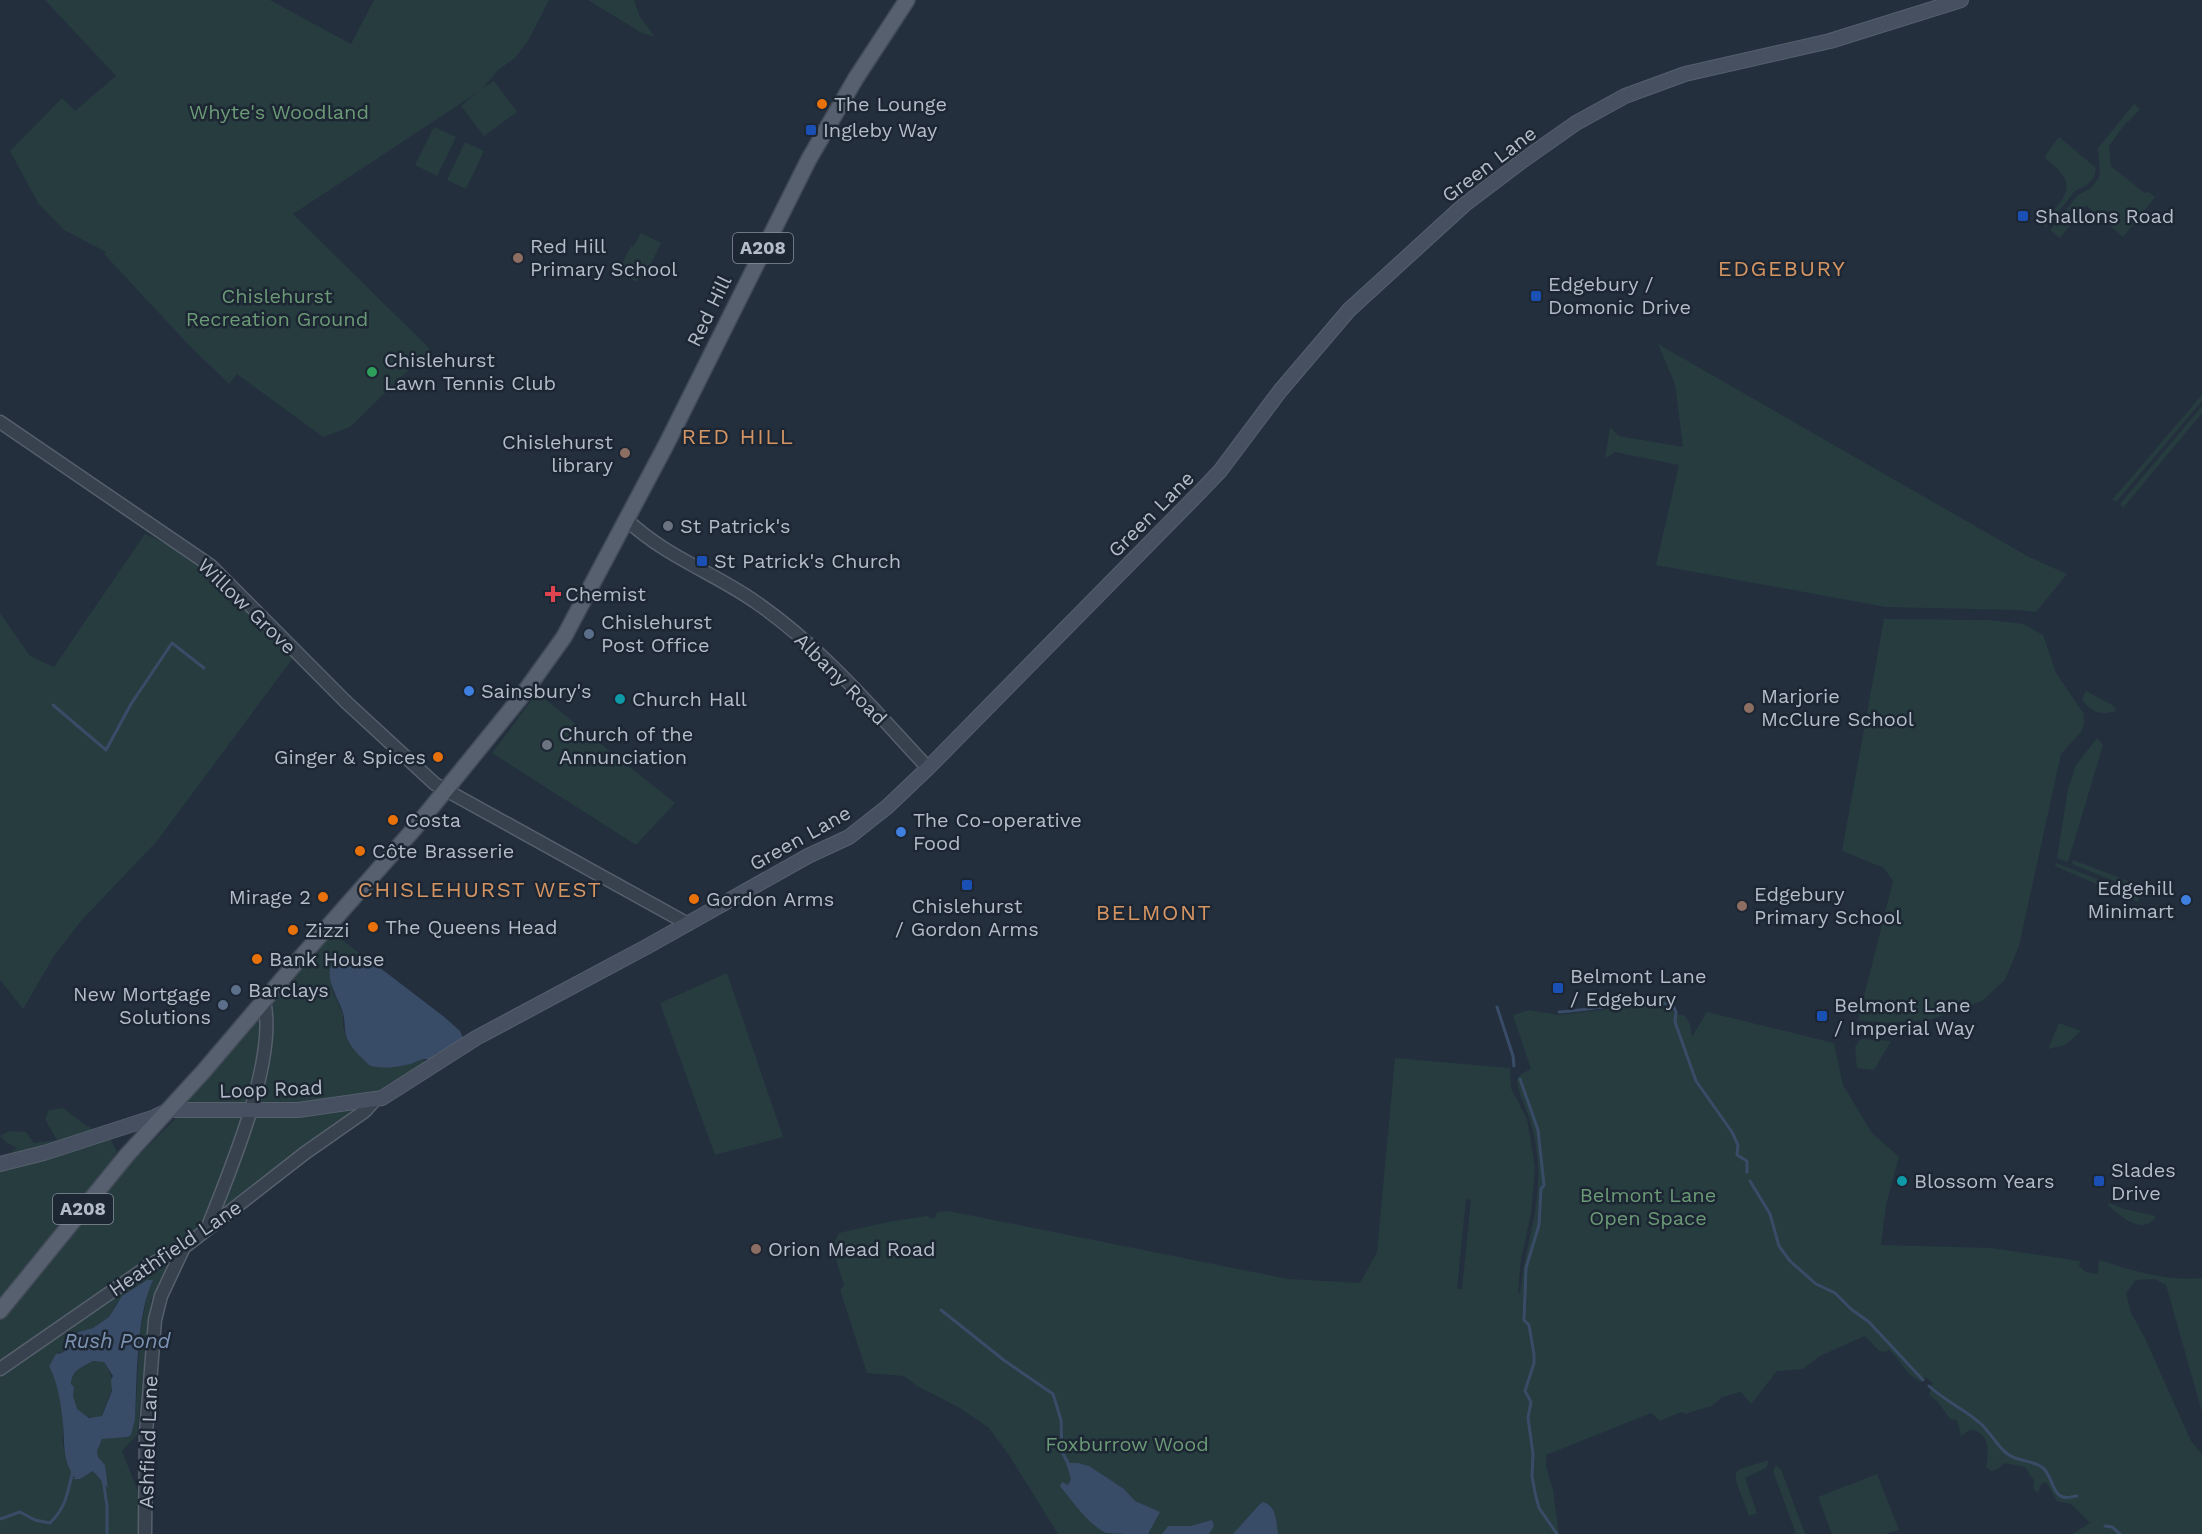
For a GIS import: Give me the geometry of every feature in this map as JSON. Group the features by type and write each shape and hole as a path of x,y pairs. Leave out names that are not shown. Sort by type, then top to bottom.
{"main road":[{"name":"Red Hill","path":"627,520 809,159 856,78 907,0"},
{"name":"Green Lane","path":"374,1101 476,1038 688,924 808,856 849,837 887,807 1220,471 1280,391 1348,310 1452,215 1496,180 1584,119 1625,96 1653,84 1709,68 1830,41 1961,0"},
{"name":"A208","path":"0,1311 127,1155 381,868 525,692 564,637 627,520"},
{"name":"Loop Road","path":"169,1110 298,1110 374,1101"},
{"path":"0,1164 44,1153 155,1117 169,1110"}],"street":[{"name":"Willow Grove","path":"0,422 210,566 346,702 435,784 688,924"},
{"name":"Albany Road","path":"627,520 646,539 756,602 800,635 821,654 928,768"},
{"path":"207,1230 242,1137 263,1061 267,1013 264,1001"},
{"name":"Heathfield Lane","path":"0,1369 150,1265 184,1247 305,1153 365,1111 374,1101"},
{"name":"Ashfield Lane","path":"145,1534 146,1433 155,1320 161,1296 184,1247"}],"green space":[{"path":"45,0 270,0 351,44 374,0 549,0 528,41 515,58 498,70 483,88 494,81 517,112 484,136 461,106 478,92 293,214 430,349 350,427 323,437 237,374 229,384 187,343 104,254 106,252 64,230 38,203 10,151 62,98 75,111 116,76"},
{"path":"588,0 634,0 640,17 655,37 642,33"},
{"path":"2134,104 2140,109 2127,121 2109,146 2111,166 2144,193 2149,192 2155,197 2123,237 2086,205 2060,238 2050,230 2078,195 2091,188 2100,176 2098,148"},
{"path":"434,127 456,137 437,176 415,165"},
{"path":"2059,137 2096,168 2094,177 2087,185 2075,191 2046,227 2043,224 2066,191 2064,176 2045,156"},
{"path":"465,142 484,151 466,189 447,180"},
{"path":"641,233 661,243 648,269 645,268 637,282 618,272 631,246 633,247"},
{"path":"1658,344 2029,557 2067,574 2036,612 1886,607 1656,565 1679,465 1615,452 1605,459 1610,427 1619,436 1683,447 1675,384"},
{"path":"2202,395 2202,401 2117,501 2112,500"},
{"path":"2202,406 2202,413 2123,508 2120,504"},
{"path":"145,534 175,549 212,577 247,610 249,617 293,658 157,841 81,921 54,956 23,1009 0,980 0,613 30,656 54,667"},
{"path":"1884,619 1987,620 2023,624 2043,635 2056,673 2084,714 2081,732 2061,754 2019,946 2005,980 1982,1001 1929,1020 1886,1023 1858,1020 1893,881 1884,868 1842,851"},
{"path":"2086,691 2114,706 2116,711 2100,713 2092,710 2082,699"},
{"path":"537,693 675,803 636,845 492,753"},
{"path":"2097,738 2103,745 2068,862 2057,858 2068,789 2076,765"},
{"path":"2073,860 2144,887 2141,892 2072,864"},
{"path":"2056,863 2140,896 2138,902 2055,866"},
{"path":"332,932 369,961 362,964 345,958 330,972 332,990 343,1014 343,1026 348,1042 366,1063 414,1063 421,1059 427,1062 383,1093 295,1105 258,1103 270,1061 273,999"},
{"path":"727,973 783,1137 715,1155 660,1003"},
{"path":"1668,1000 1674,1013 1685,1016 1690,1024 1692,1037 1707,1012 1834,1043 1843,1085 1872,1133 1899,1157 1886,1205 1881,1245 1991,1248 2080,1261 2079,1266 2086,1272 2098,1274 2099,1260 2163,1277 2202,1278 2202,1412 2166,1285 2155,1279 2136,1280 2126,1293 2131,1313 2144,1336 2191,1441 2202,1454 2202,1534 2072,1534 2090,1523 2071,1504 2057,1501 2046,1482 2041,1484 2038,1493 2033,1488 2034,1481 2025,1467 2004,1463 1998,1469 1991,1471 1986,1467 1988,1449 1985,1438 1977,1431 1970,1430 1961,1436 1957,1420 1950,1419 1938,1402 1929,1395 1932,1383 1926,1377 1921,1382 1914,1378 1888,1349 1887,1352 1879,1351 1865,1336 1820,1356 1803,1369 1777,1371 1751,1404 1741,1392 1722,1397 1712,1406 1686,1414 1681,1412 1660,1421 1651,1413 1546,1455 1559,1534 1058,1534 1009,1455 989,1428 960,1408 917,1386 904,1376 867,1373 840,1290 844,1285 832,1247 839,1233 927,1216 934,1219 937,1212 948,1211 1288,1279 1360,1283 1377,1252 1395,1058 1510,1068 1511,1088 1527,1119 1535,1167 1531,1214 1521,1259 1518,1292 1520,1293 1535,1213 1538,1165 1534,1134 1517,1080 1521,1074 1531,1069 1513,1015 1529,1010 1558,1015 1602,1010 1641,1001","holes":["1466,1199 1471,1200 1462,1289 1457,1289"]},
{"path":"261,1018 259,1062 246,1105 186,1103"},
{"path":"2059,1023 2081,1031 2065,1045 2048,1049"},
{"path":"1862,1039 1891,1041 1874,1070 1857,1068 1855,1047"},
{"path":"63,1108 84,1124 110,1138 117,1152 85,1201 127,1156 136,1158 179,1115 240,1116 242,1121 215,1197 202,1223 169,1262 171,1264 157,1294 151,1300 137,1435 122,1451 138,1492 138,1534 0,1534 0,1319 16,1296 0,1309 0,1162 17,1148 0,1136 10,1131 26,1132 34,1143 57,1140 45,1119 49,1110","holes":["148,1290 140,1333 135,1420 131,1435 102,1439 97,1451 98,1457 105,1465 108,1486 93,1471 80,1479 75,1479 64,1449 61,1402 49,1365 59,1352 66,1350 65,1342 71,1334 93,1328 109,1317 118,1301"]},
{"path":"360,1109 220,1213 256,1116"},
{"path":"2109,1203 2156,1216 2151,1222 2139,1225 2125,1219 2108,1205"},
{"path":"93,1361 104,1362 113,1383 102,1416 95,1418 76,1409 73,1396 74,1387 71,1384 73,1375 81,1367"},
{"path":"1769,1460 1766,1468 1745,1478 1757,1513 1749,1516 1736,1481 1736,1472"},
{"path":"1776,1465 1781,1469 1805,1534 1796,1534 1773,1471"},
{"path":"1877,1474 1899,1530 1885,1534 1832,1534 1818,1497"}],"water":[{"path":"339,957 362,964 371,961 443,1016 460,1031 464,1040 436,1054 429,1064 427,1059 391,1067 369,1065 348,1040 343,1013 331,984 330,969"},
{"name":"Rush Pond","path":"147,1280 153,1280 147,1295 140,1330 135,1420 131,1435 102,1439 97,1451 98,1457 105,1465 108,1488 93,1471 80,1479 72,1479 75,1478 66,1458 59,1394 49,1366 56,1354 66,1350 65,1342 71,1334 93,1328 109,1317 122,1296","holes":["93,1361 104,1362 113,1376 112,1391 102,1416 89,1418 77,1409 73,1396 74,1387 71,1384 73,1375"]},
{"path":"1066,1463 1089,1466 1124,1489 1135,1501 1160,1512 1148,1534 1106,1533 1093,1524 1060,1486 1062,1482 1068,1485 1071,1479"},
{"path":"1263,1502 1268,1504 1273,1511 1278,1534 1233,1534 1259,1505"},
{"path":"1212,1520 1214,1526 1209,1534 1162,1534 1168,1526 1191,1526"}],"waterway":[{"path":"53,705 106,750 131,704 172,643 204,668"},
{"path":"1559,1012 1630,1004 1672,1004 1676,1012 1675,1022 1696,1081 1732,1132 1738,1145 1737,1155 1747,1161 1747,1172"},
{"path":"1497,1007 1513,1056 1514,1066"},
{"path":"1520,1079 1538,1130 1544,1185 1541,1189 1539,1225 1526,1268 1524,1320 1529,1325 1534,1363 1525,1391 1531,1402 1528,1418 1535,1493 1539,1508 1557,1534"},
{"path":"1750,1181 1770,1214 1779,1246 1790,1261 1816,1284 1835,1293 1869,1322 1923,1380"},
{"path":"941,1310 1005,1361 1053,1394 1061,1420 1062,1452 1069,1465"},
{"path":"1929,1386 1981,1424 2009,1455 2043,1468 2059,1495 2067,1498 2077,1496"},
{"path":"0,1519 20,1512 35,1520 50,1523 63,1505 73,1471"},
{"path":"103,1479 107,1506 107,1534"},
{"path":"2105,1526 2112,1527 2120,1534"}],"place":[{"name":"The Lounge","path":"822,104"},
{"name":"Ingleby Way","path":"811,130"},
{"name":"Shallons Road","path":"2023,216"},
{"name":"Red Hill Primary School","path":"518,258"},
{"name":"Edgebury / Domonic Drive","path":"1536,296"},
{"name":"Chislehurst Lawn Tennis Club","path":"372,372"},
{"name":"Chislehurst library","path":"625,453"},
{"name":"St Patrick's","path":"668,526"},
{"name":"St Patrick's Church","path":"702,561"},
{"name":"Chemist","path":"553,594"},
{"name":"Chislehurst Post Office","path":"589,634"},
{"name":"Sainsbury's","path":"469,691"},
{"name":"Church Hall","path":"620,699"},
{"name":"Marjorie McClure School","path":"1749,708"},
{"name":"Church of the Annunciation","path":"547,745"},
{"name":"Ginger & Spices","path":"438,757"},
{"name":"Costa","path":"393,820"},
{"name":"The Co-operative Food","path":"901,832"},
{"name":"Côte Brasserie","path":"360,851"},
{"name":"Chislehurst / Gordon Arms","path":"967,885"},
{"name":"Mirage 2","path":"323,897"},
{"name":"Gordon Arms","path":"694,899"},
{"name":"Edgehill Minimart","path":"2186,900"},
{"name":"Edgebury Primary School","path":"1742,906"},
{"name":"The Queens Head","path":"373,927"},
{"name":"Zizzi","path":"293,930"},
{"name":"Bank House","path":"257,959"},
{"name":"Belmont Lane / Edgebury","path":"1558,988"},
{"name":"Barclays","path":"236,990"},
{"name":"New Mortgage Solutions","path":"223,1005"},
{"name":"Belmont Lane / Imperial Way","path":"1822,1016"},
{"name":"Blossom Years","path":"1902,1181"},
{"name":"Slades Drive","path":"2099,1181"},
{"name":"Orion Mead Road","path":"756,1249"}],"district":[{"name":"EDGEBURY","path":"1782,268"},
{"name":"RED HILL","path":"738,436"},
{"name":"CHISLEHURST WEST","path":"480,889"},
{"name":"BELMONT","path":"1154,912"}],"park label":[{"name":"Whyte's Woodland","path":"279,112"},
{"name":"Chislehurst Recreation Ground","path":"277,308"},
{"name":"Belmont Lane Open Space","path":"1648,1206"},
{"name":"Foxburrow Wood","path":"1127,1444"}]}
